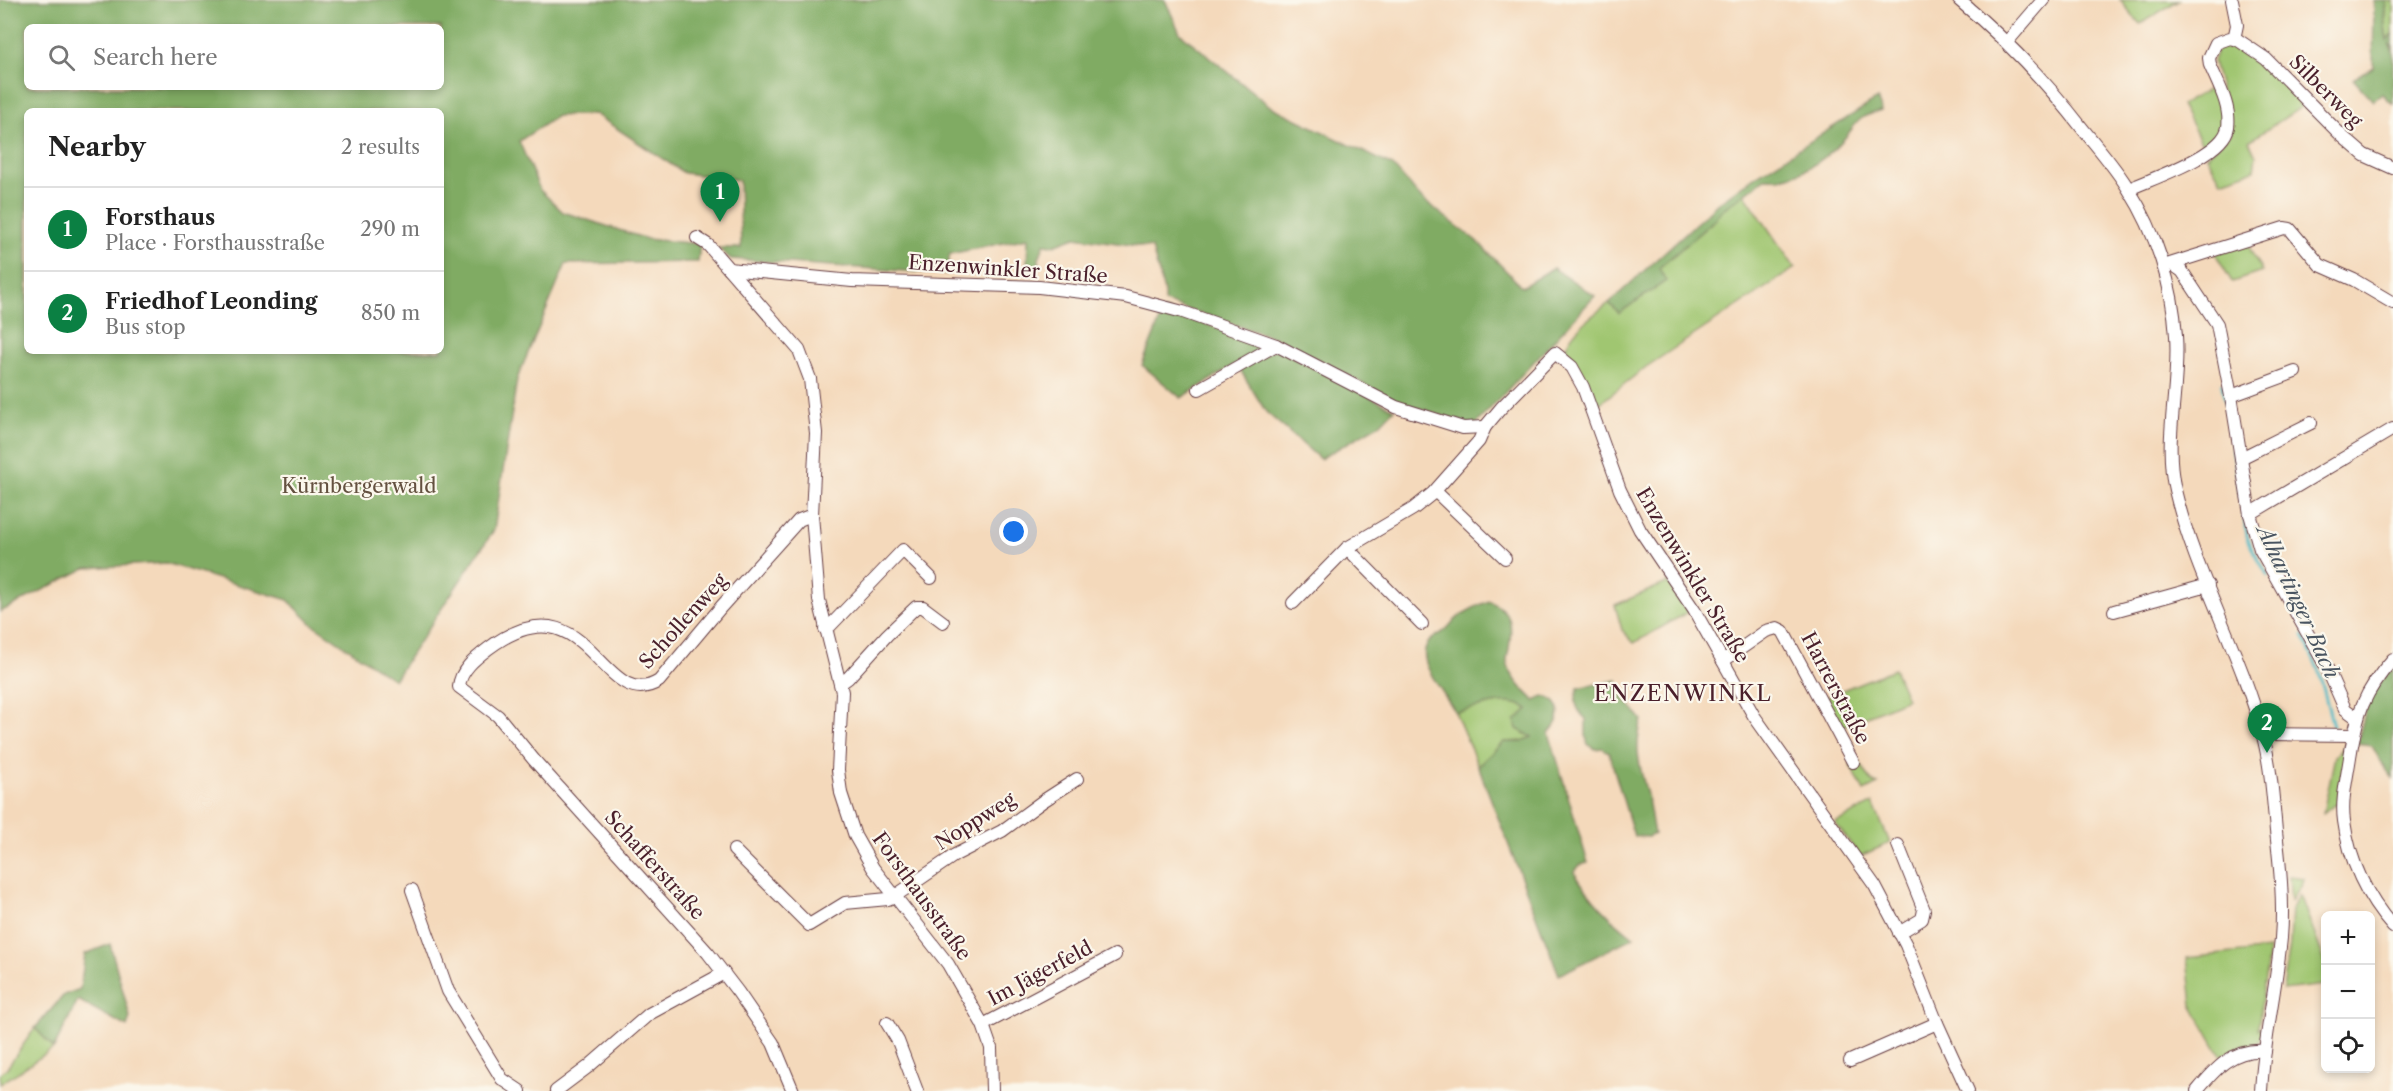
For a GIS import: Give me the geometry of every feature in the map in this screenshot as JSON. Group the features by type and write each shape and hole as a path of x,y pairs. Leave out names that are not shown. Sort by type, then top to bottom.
{"street":[{"path":"1959,0 2007,42 2042,78 2129,189 2167,265 2176,336 2177,366 2170,446 2173,480 2180,510 2263,734 2272,786 2282,905 2280,943 2261,1091"},
{"path":"2007,42 2043,0"},
{"path":"2129,189 2206,154 2224,137 2228,129 2227,110 2210,65 2210,58 2216,43 2234,39 2237,25 2232,0"},
{"name":"Silberweg","path":"2234,39 2266,59 2342,136 2364,155 2393,168"},
{"path":"2167,265 2284,228 2290,229 2320,265 2354,280 2393,303"},
{"name":"Forsthausstraße","path":"697,238 708,245 729,268 799,350 810,379 816,433 812,515 819,600 841,682 838,770 841,793 849,822 861,848 948,964 983,1025 991,1048 992,1091"},
{"path":"2167,265 2182,271 2214,317 2232,396 2250,514 2256,537 2267,563 2322,660 2345,710 2357,718"},
{"name":"Enzenwinkler Straße","path":"729,268 852,280 1039,287 1126,297 1183,312 1276,345 1396,407 1463,428 1485,427 1555,353 1572,367 1583,387 1620,490 1640,530 1694,609 1754,716 1875,886 1899,933 1968,1091"},
{"path":"1199,388 1276,345"},
{"path":"2232,396 2295,372"},
{"path":"2241,458 2311,423"},
{"path":"1293,603 1347,548 1413,509 1435,491 1479,441 1485,427"},
{"path":"2250,514 2393,429"},
{"path":"1435,491 1505,558"},
{"name":"Schollenweg","path":"459,687 461,674 488,649 518,632 540,626 560,630 582,642 617,678 630,686 642,688 652,685 659,681 799,520 812,515"},
{"path":"1347,548 1422,624"},
{"path":"825,629 903,550 931,578"},
{"path":"2114,611 2208,585"},
{"path":"841,682 848,678 887,634 916,606 923,606 943,622"},
{"name":"Harrerstraße","path":"1724,661 1766,631 1777,628 1783,631 1853,762"},
{"path":"2393,659 2368,692 2357,718 2346,787 2344,820 2351,852 2360,876 2379,911 2393,927"},
{"name":"Schafferstraße","path":"459,687 498,716 534,760 636,871 724,973 772,1043 793,1091"},
{"path":"2263,734 2354,735"},
{"name":"Noppweg","path":"895,896 955,855 1002,831 1042,801 1077,779"},
{"path":"1898,845 1923,910 1922,919 1899,933"},
{"path":"734,850 809,925 845,903 854,900 888,900 895,896"},
{"path":"412,890 448,991 502,1079 520,1091"},
{"name":"Im Jägerfeld","path":"983,1025 1115,956"},
{"path":"555,1091 588,1067 649,1014 724,973"},
{"path":"887,1023 898,1041 917,1091"},
{"path":"1850,1061 1937,1023"},
{"path":"2197,1091 2213,1071 2234,1056 2255,1050 2265,1051"}],"green space":[{"name":"Kürnbergerwald","path":"0,0 1165,0 1180,33 1270,106 1393,166 1422,199 1478,242 1522,287 1553,268 1595,296 1474,426 1395,401 1279,339 1164,302 1164,292 1152,248 1075,237 1054,245 1044,244 1039,259 1040,267 1027,266 1028,238 950,254 946,274 731,259 718,248 741,248 739,180 684,173 595,114 557,116 519,141 540,190 563,212 647,239 700,244 698,262 566,264 517,379 494,530 394,680 311,623 288,600 166,563 86,568 0,612"},
{"path":"2120,0 2179,0 2140,24"},
{"path":"2374,0 2386,0 2384,19 2387,41 2393,35 2393,47 2389,44 2393,51 2393,104 2382,94 2373,101 2353,79 2373,67"},
{"path":"2386,0 2393,0 2393,35 2388,40 2385,26"},
{"path":"2232,43 2262,60 2306,104 2249,141 2256,156 2254,170 2221,181 2207,156 2231,133 2213,61 2218,47"},
{"path":"2214,86 2223,112 2223,131 2205,149 2181,105"},
{"path":"1877,99 1882,111 1863,117 1835,148 1818,162 1798,173 1766,178 1723,209 1711,223 1659,268 1666,281 1619,313 1609,303 1718,203 1754,177"},
{"path":"1744,193 1795,268 1646,367 1595,407 1574,362 1565,349 1572,335 1583,323 1609,303 1619,313 1665,281 1658,268"},
{"path":"2247,243 2262,272 2232,282 2215,253"},
{"path":"1164,310 1267,345 1181,398 1142,365"},
{"path":"1276,348 1394,409 1380,424 1320,459 1266,412 1239,368"},
{"path":"1669,582 1690,611 1634,643 1622,630 1615,605"},
{"path":"1489,601 1502,609 1509,619 1511,632 1507,660 1515,678 1535,701 1543,696 1550,698 1558,706 1558,717 1549,733 1588,863 1580,865 1574,872 1601,908 1634,937 1559,975 1478,766 1504,742 1520,742 1532,737 1517,729 1515,721 1528,709 1510,703 1501,703 1455,712 1433,678 1425,659 1425,651 1431,640 1465,612"},
{"path":"2393,666 2393,778 2372,746 2357,744 2369,697"},
{"path":"1894,669 1907,699 1839,728 1823,698"},
{"path":"1617,680 1623,697 1642,720 1638,739 1638,756 1654,834 1648,837 1634,836 1609,753 1603,748 1595,749 1588,745 1586,719 1576,705 1578,688"},
{"path":"1500,702 1517,702 1528,709 1523,733 1532,736 1526,741 1504,742 1478,766 1455,712"},
{"path":"2344,746 2347,747 2338,804 2323,813 2335,756"},
{"path":"1859,761 1872,782 1878,784 1864,791 1850,765"},
{"path":"1873,803 1890,843 1860,856 1835,823"},
{"path":"2289,876 2303,878 2301,887 2291,901"},
{"path":"2300,895 2321,951 2321,985 2283,990 2290,944 2292,908"},
{"path":"110,944 130,1017 127,1027 78,1000 54,1048 35,1028 64,995 80,989 85,954"},
{"path":"2269,949 2258,1029 2263,1028 2261,1036 2253,1045 2245,1048 2245,1044 2221,1056 2192,1005 2187,958"},
{"path":"35,1028 54,1048 0,1084 0,1074 7,1068"}],"waterway":[{"name":"Alhartinger Bach","path":"2222,384 2248,541 2268,576"},
{"name":"Alhartinger Bach","path":"2303,636 2319,672 2333,726"}],"place":[{"name":"Forsthaus","path":"720,222"},
{"name":"Friedhof Leonding","path":"2267,753"}],"district":[{"name":"ENZENWINKL","path":"1683,693"}]}
